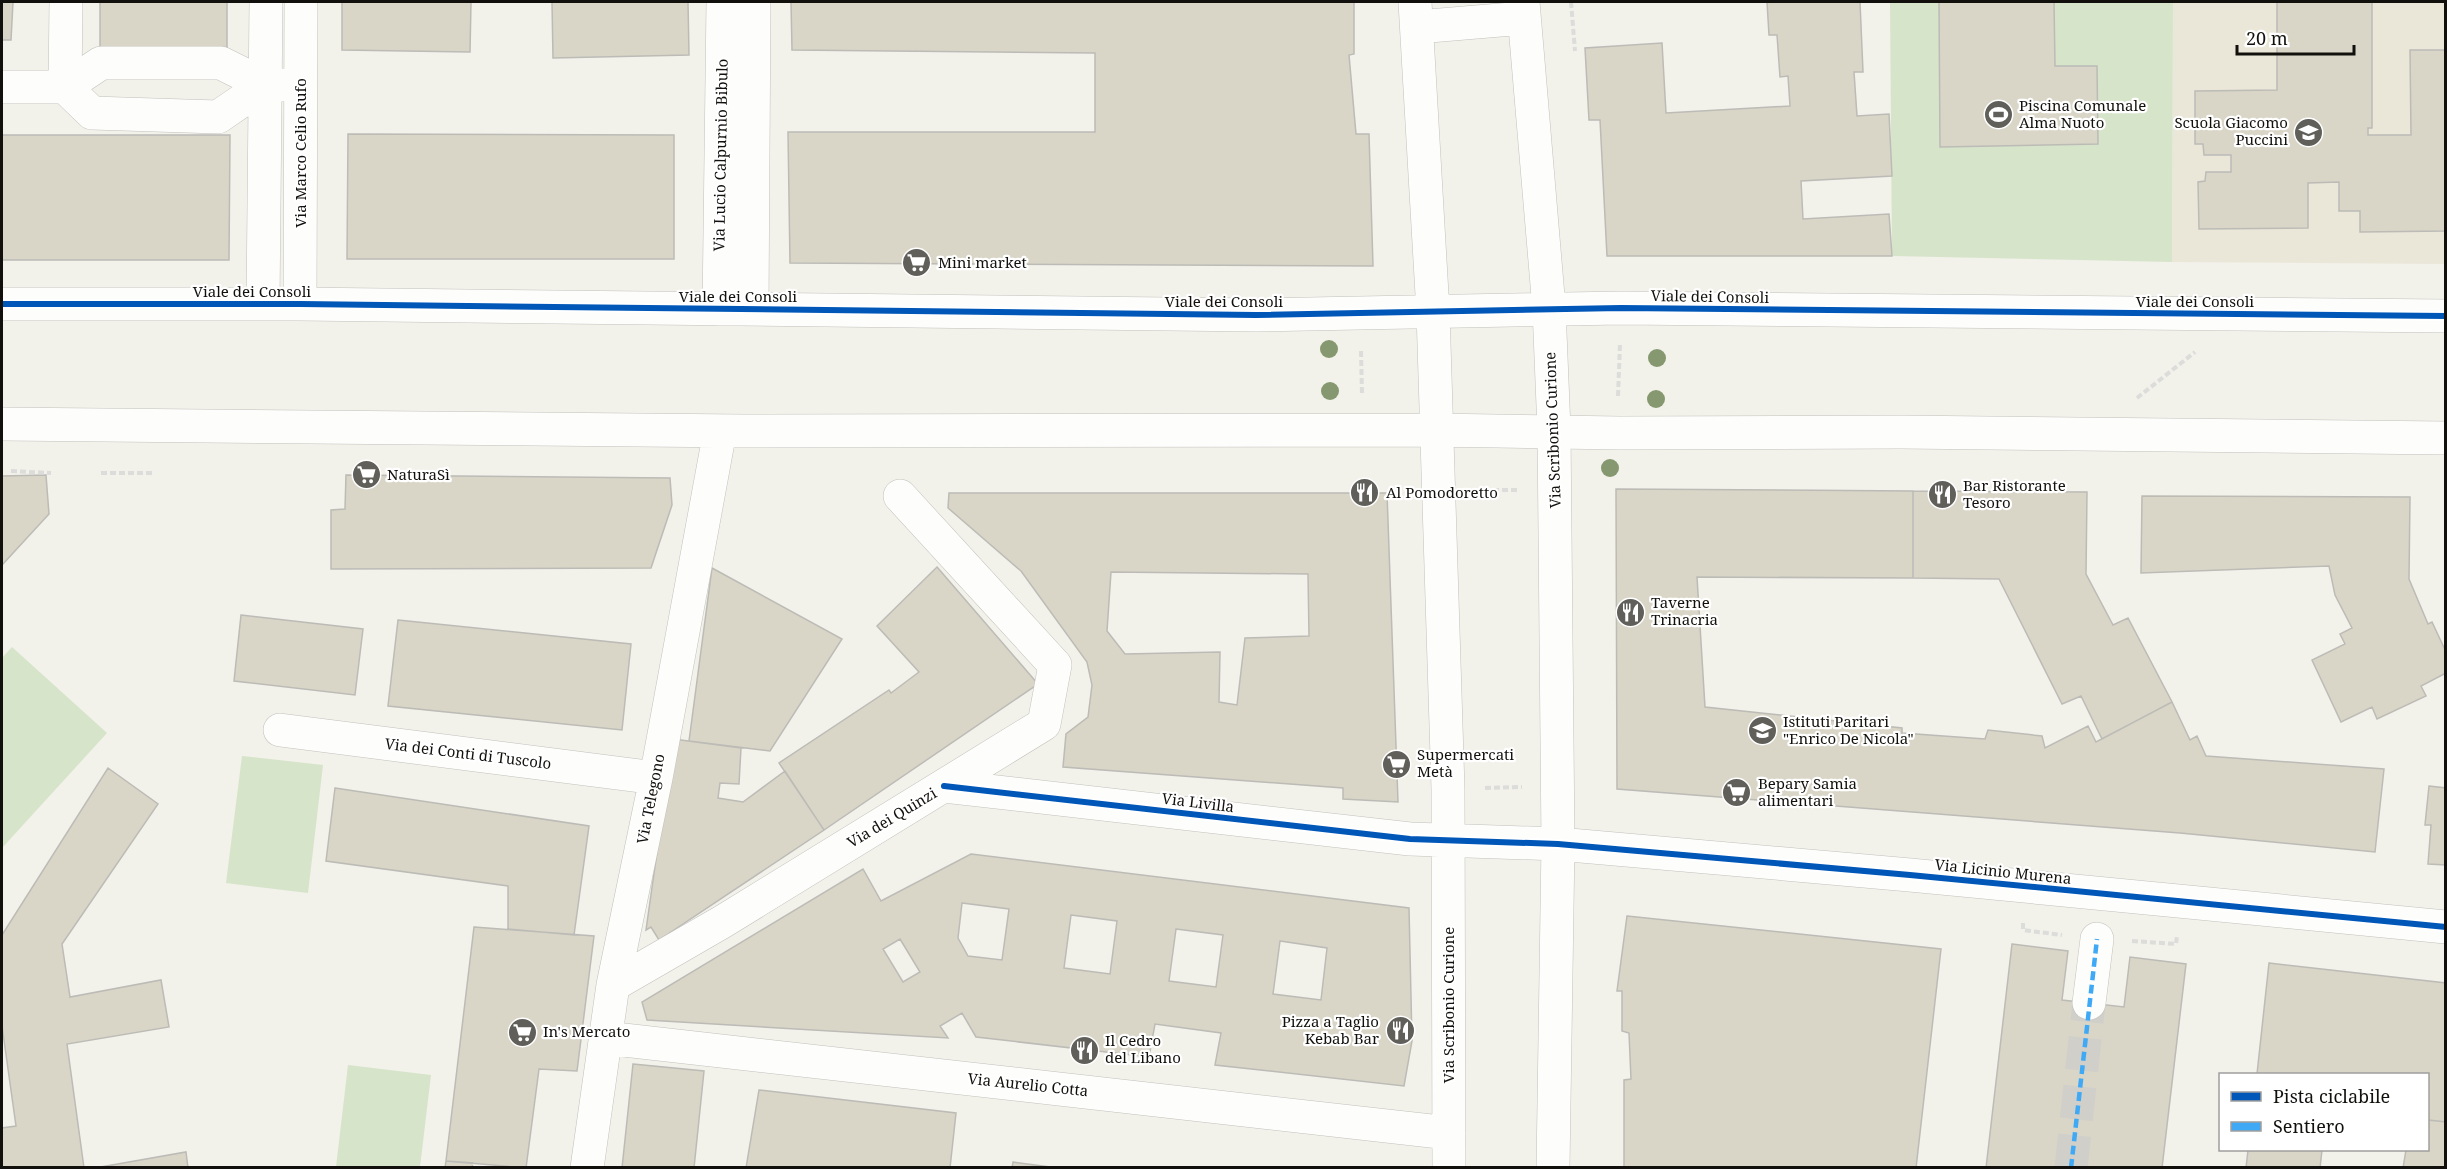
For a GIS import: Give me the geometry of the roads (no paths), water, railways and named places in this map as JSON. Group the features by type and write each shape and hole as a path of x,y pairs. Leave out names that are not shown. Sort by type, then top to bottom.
{"street":[{"path":"66,2 65,87 92,113 218,117 265,85"},
{"path":"263,304 266,2"},
{"name":"Via Marco Celio Rufo","path":"300,304 301,2"},
{"name":"Via Lucio Calpurnio Bibulo","path":"723,2 738,90 752,308"},
{"name":"Via Lucio Calpurnio Bibulo","path":"719,309 738,90 754,2"},
{"name":"Via Scribonio Curione","path":"1449,1167 1449,842 1433,312 1416,14 1524,10 1549,308 1554,430 1558,844 1553,1167"},
{"path":"2,87 65,87 101,63 221,63 265,85 300,84"},
{"name":"Viale dei Consoli","path":"2,304 300,304 1256,315 1549,308 2445,316"},
{"path":"2,424 720,431 1436,429 1630,433 1901,432 2445,438"},
{"name":"Via Telegono","path":"587,1167 613,985 656,778 720,431"},
{"name":"Via dei Quinzi","path":"613,985 1044,724 1055,665 900,496"},
{"name":"Via dei Conti di Tuscolo","path":"280,730 656,778"},
{"name":"Via Livilla","path":"944,786 1449,842"},
{"path":"1449,842 1558,844"},
{"name":"Via Licinio Murena","path":"1558,844 1910,875 2445,927"},
{"path":"2089,1003 2097,939"},
{"name":"Via Aurelio Cotta","path":"606,1038 1449,1133"}],"tunnel":[{"path":"2071,1168 2089,1003"}],"place":[{"name":"Piscina Comunale Alma Nuoto","path":"1998,115"},
{"name":"Scuola Giacomo Puccini","path":"2309,132"},
{"name":"Mini market","path":"917,263"},
{"name":"NaturaSì","path":"366,475"},
{"name":"Al Pomodoretto","path":"1365,493"},
{"name":"Bar Ristorante Tesoro","path":"1942,495"},
{"name":"Taverne Trinacria","path":"1630,612"},
{"name":"Istituti Paritari \"Enrico De Nicola\"","path":"1762,731"},
{"name":"Supermercati Metà","path":"1396,764"},
{"name":"Bepary Samia alimentari","path":"1737,793"},
{"name":"Pizza a Taglio Kebab Bar","path":"1400,1031"},
{"name":"In's Mercato","path":"522,1032"},
{"name":"Il Cedro del Libano","path":"1084,1050"}]}
